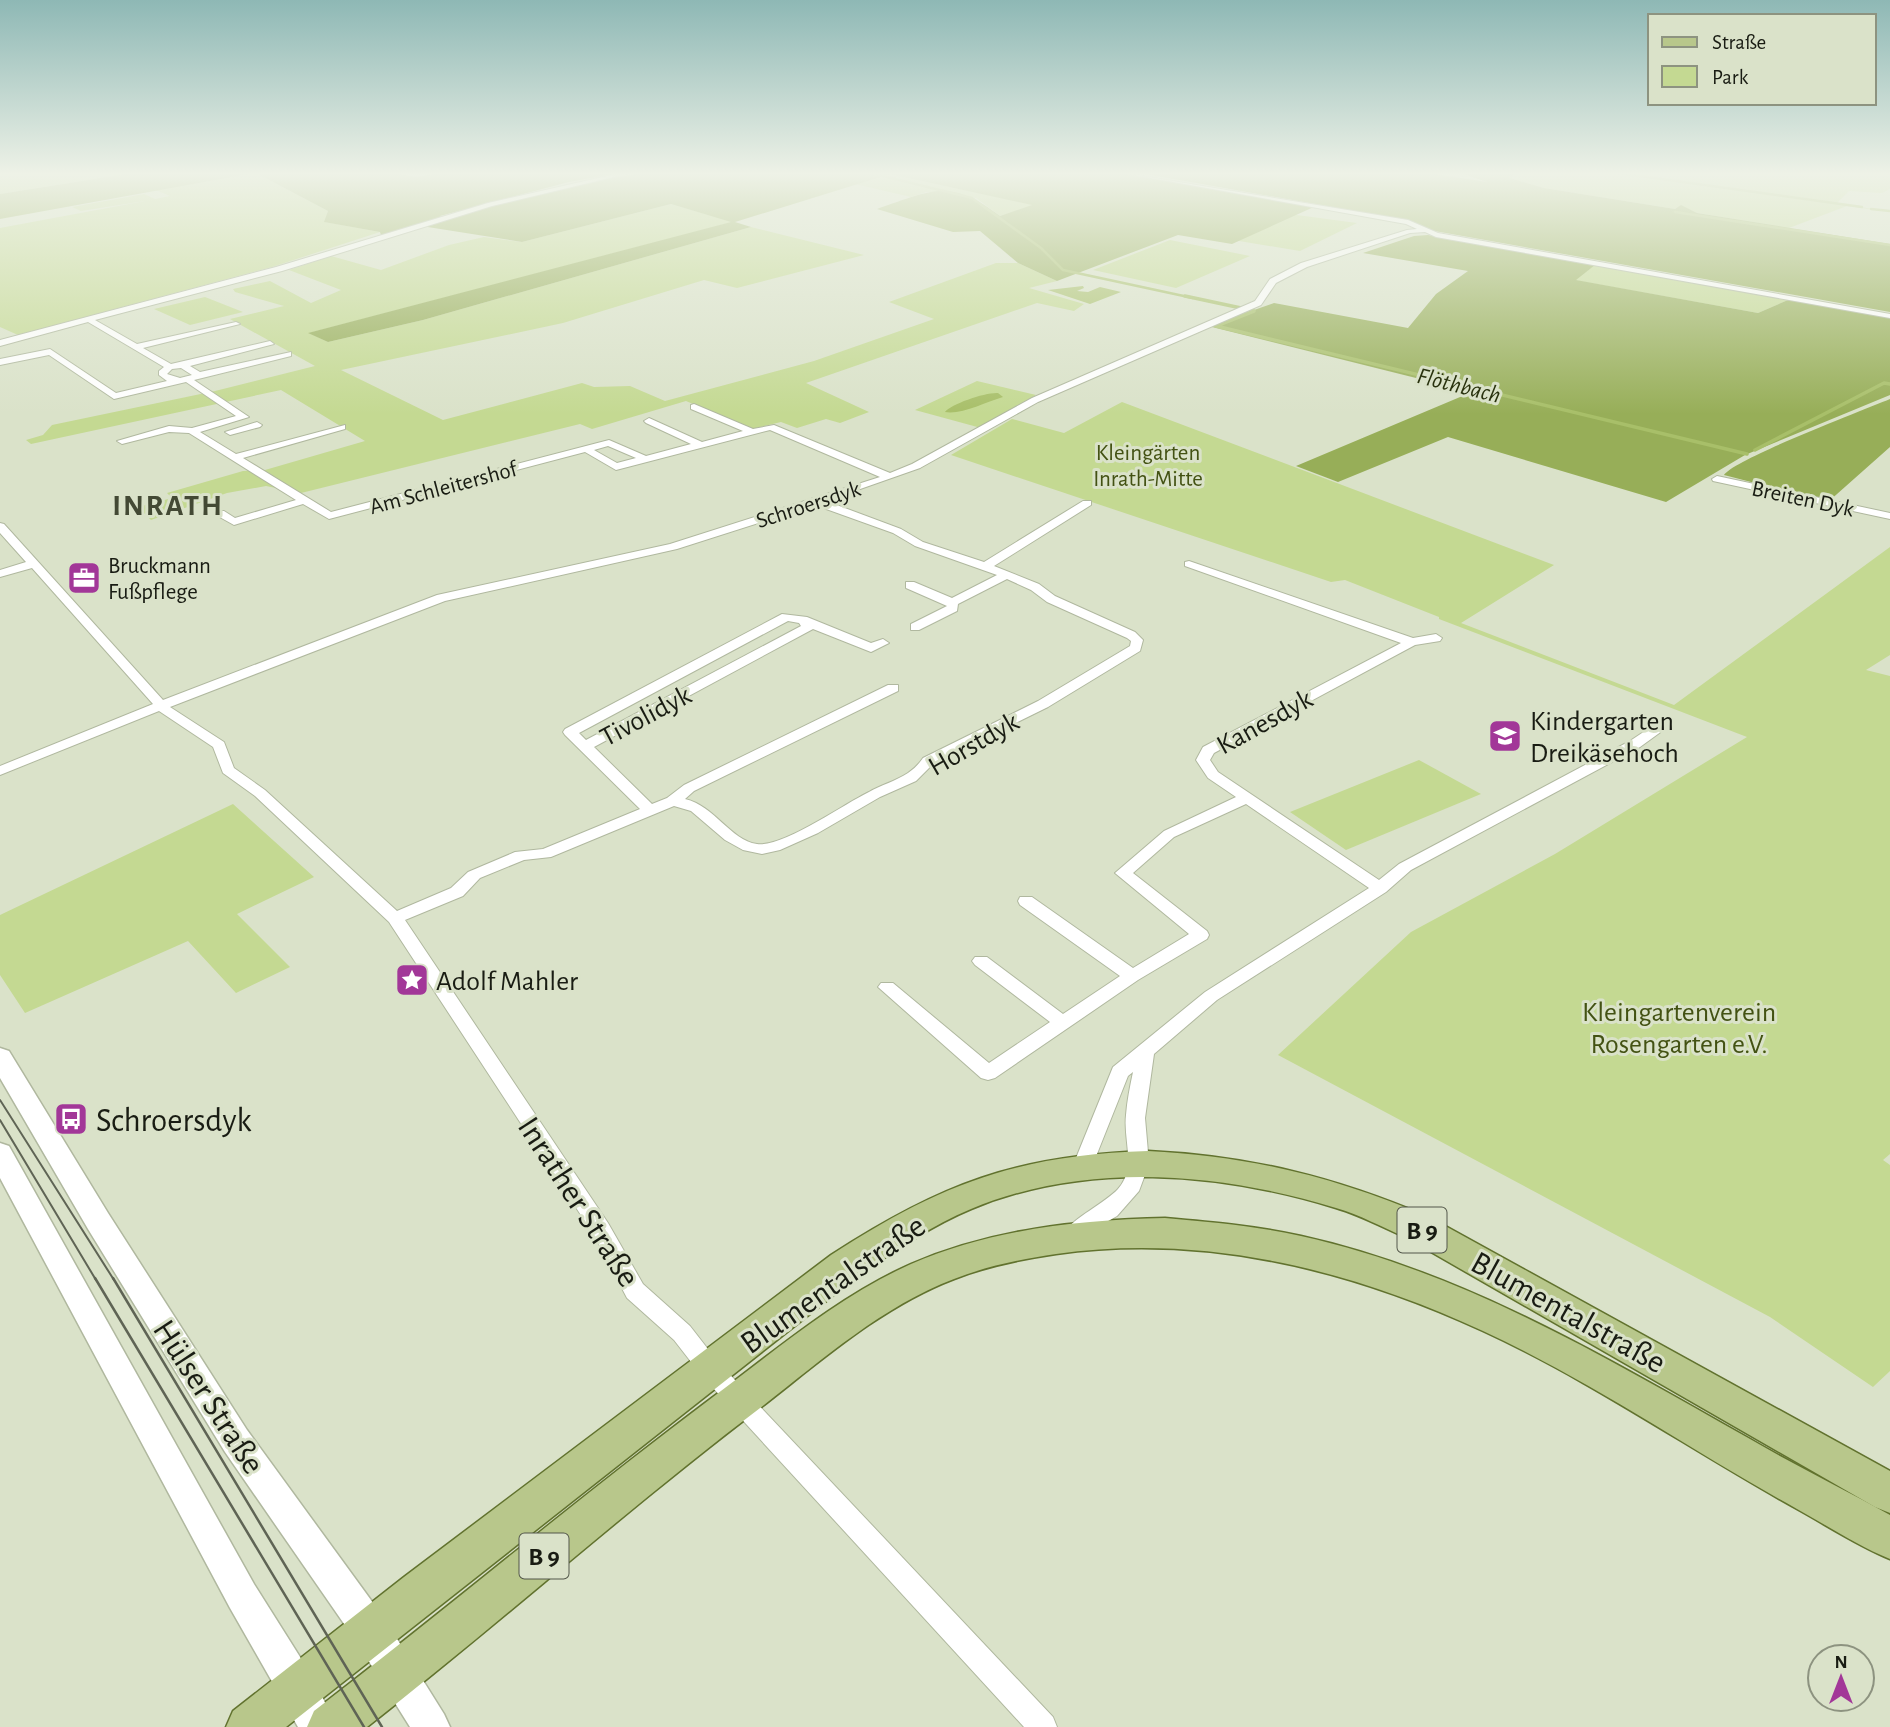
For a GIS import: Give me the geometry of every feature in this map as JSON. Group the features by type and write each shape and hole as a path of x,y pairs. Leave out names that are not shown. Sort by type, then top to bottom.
{"main road":[{"name":"Blumentalstraße","path":"371,1631 844,1266 906,1225 960,1198 1030,1177 1082,1168 1139,1164 1196,1166 1269,1176 1340,1195 1417,1227 1890,1493"},
{"name":"Blumentalstraße","path":"399,1675 689,1437 795,1357 893,1291 976,1254 1060,1237 1127,1232 1210,1236 1289,1246 1394,1277 1481,1312 1562,1352 1723,1446 1890,1538"},
{"name":"B 9","path":"250,1727 309,1708 371,1631"},
{"name":"B 9","path":"330,1727 399,1675"}],"street":[{"path":"0,342 91,321 331,254"},
{"name":"Schroersdyk","path":"162,705 441,598 673,547 890,477 916,466 1035,400 1258,303 1273,281 1304,265 1339,254"},
{"path":"1546,254 1890,316"},
{"path":"91,321 170,368"},
{"path":"135,347 236,324"},
{"path":"204,439 257,425 187,379 163,375 163,371 270,344"},
{"path":"0,362 31,356 40,363 60,360 114,396 288,354"},
{"path":"182,365 196,373 187,379"},
{"path":"694,407 750,431"},
{"name":"Am Schleitershof","path":"192,432 244,417"},
{"path":"649,421 701,444"},
{"path":"233,458 342,427"},
{"path":"586,450 616,467 772,427 890,477"},
{"name":"Am Schleitershof","path":"121,441 169,429 180,428 192,432 329,516 609,443 645,459"},
{"name":"Breiten Dyk","path":"1717,479 1890,516"},
{"path":"234,523 303,501"},
{"name":"Horstdyk","path":"672,801 687,802 713,818 745,846 772,848 821,825 877,793 905,783 921,772 928,761 1043,704 1136,648 1137,640 1131,635 1051,599 1035,587 985,566 919,544 897,531 850,512 815,501"},
{"path":"985,566 1087,503"},
{"path":"220,513 247,533"},
{"name":"Inrather Straße","path":"0,526 167,712 219,745 228,770 260,793 395,918 601,1229 635,1291 682,1333 710,1369 1042,1727"},
{"path":"0,575 33,564"},
{"name":"Kanesdyk","path":"1189,565 1412,642"},
{"path":"952,603 1006,575"},
{"path":"910,585 952,603"},
{"path":"915,627 953,608 952,603"},
{"name":"Tivolidyk","path":"585,746 808,627 803,620 786,617 570,732 648,809"},
{"path":"803,620 871,648 883,643"},
{"name":"Kanesdyk","path":"1380,888 1213,775 1203,760 1209,750 1412,642 1436,638"},
{"name":"Tivolidyk","path":"680,672 705,683"},
{"path":"395,918 457,892 474,875 521,855 545,854 672,801 689,788 893,688"},
{"path":"0,771 162,705"},
{"path":"1082,1168 1120,1072 1211,996 1380,888 1405,867 1635,744 1662,726"},
{"path":"887,987 988,1073 1132,976 1201,936 1123,873 1169,834 1246,798"},
{"path":"1026,901 1132,976"},
{"path":"981,961 1063,1023"},
{"path":"1060,1237 1089,1225 1110,1210 1129,1191 1139,1164 1135,1118 1144,1052"},
{"name":"Hülser Straße","path":"0,1057 97,1221 236,1441 371,1631 431,1727"},
{"name":"Hülser Straße","path":"0,1153 242,1595 309,1708"}],"green space":[{"path":"0,254 313,254 18,335 0,327"},
{"path":"426,254 612,254 309,333 328,342 423,320 657,254 864,255 737,288 704,280 563,323 341,370 443,420 582,383 594,387 630,386 665,401 814,361 934,319 889,302 996,263 1018,263 1057,281 1029,288 1084,304 1074,311 1037,303 806,383 869,412 840,423 826,419 797,428 781,422 752,429 686,401 592,429 580,424 301,493 266,486 227,493 151,520 138,507 172,498 167,493 243,471 265,470 365,441 281,390 31,444 26,440 43,435 52,425 215,391 315,366 230,319 284,306 235,292 233,289 270,281 311,303 341,290 289,270 331,256 381,270"},
{"path":"1135,254 1238,254 1250,256 1176,288 1093,270"},
{"path":"1595,265 1788,300 1758,313 1574,280"},
{"path":"205,297 243,312 190,325 154,309"},
{"path":"977,381 1036,395 981,428 915,410"},
{"name":"Kleingartenverein Rosengarten e.V.","path":"1122,402 1554,565 1461,623 1674,705 1890,547 1890,655 1866,670 1890,676 1890,1154 1883,1160 1890,1165 1890,1371 1873,1387 1770,1317 1278,1055 1411,932 1555,854 1747,737 1439,619 1345,580 1331,582 951,455 1012,419 1064,433"},
{"path":"1419,760 1481,794 1346,850 1290,812"},
{"path":"233,804 314,877 237,914 290,967 236,993 188,941 25,1013 0,975 0,915"}],"shaded area":[{"path":"611,254 657,254 423,320 328,342 308,333"},
{"path":"1007,254 1129,254 1057,281 1018,263"},
{"path":"1366,254 1532,254 1595,265 1576,280 1758,313 1788,300 1890,318 1890,395 1745,455 1666,502 1448,437 1338,482 1296,466 1472,392 1208,326 1274,303 1408,328 1436,294 1468,271"},
{"path":"1562,254 1890,254 1890,312"},
{"path":"1100,287 1121,292 1090,304 1048,290 1084,288 1077,291 1088,292"},
{"path":"998,393 1003,397 966,410 945,412 969,399"},
{"path":"1890,399 1890,447 1828,502 1724,475 1750,458 1774,447"}],"waterway":[{"name":"Flöthbach","path":"1047,254 1063,270 1193,298"},
{"name":"Flöthbach","path":"1185,296 1241,308"},
{"name":"Flöthbach","path":"1248,309 1254,311 1216,326 1747,454"},
{"name":"Flöthbach","path":"1755,450 1884,383 1890,384"}],"tram line":[{"path":"0,1100 114,1280"},
{"path":"0,1120 96,1280"},
{"path":"95,1278 364,1727"},
{"path":"113,1278 382,1727"}],"place":[{"name":"Bruckmann Fußpflege","path":"84,578"},
{"name":"Kindergarten Dreikäsehoch","path":"1505,736"},
{"name":"Adolf Mahler","path":"412,980"},
{"name":"Schroersdyk","path":"71,1119"}],"district":[{"name":"INRATH","path":"168,505"}],"park label":[{"name":"Kleingärten Inrath-Mitte","path":"1148,465"}]}
